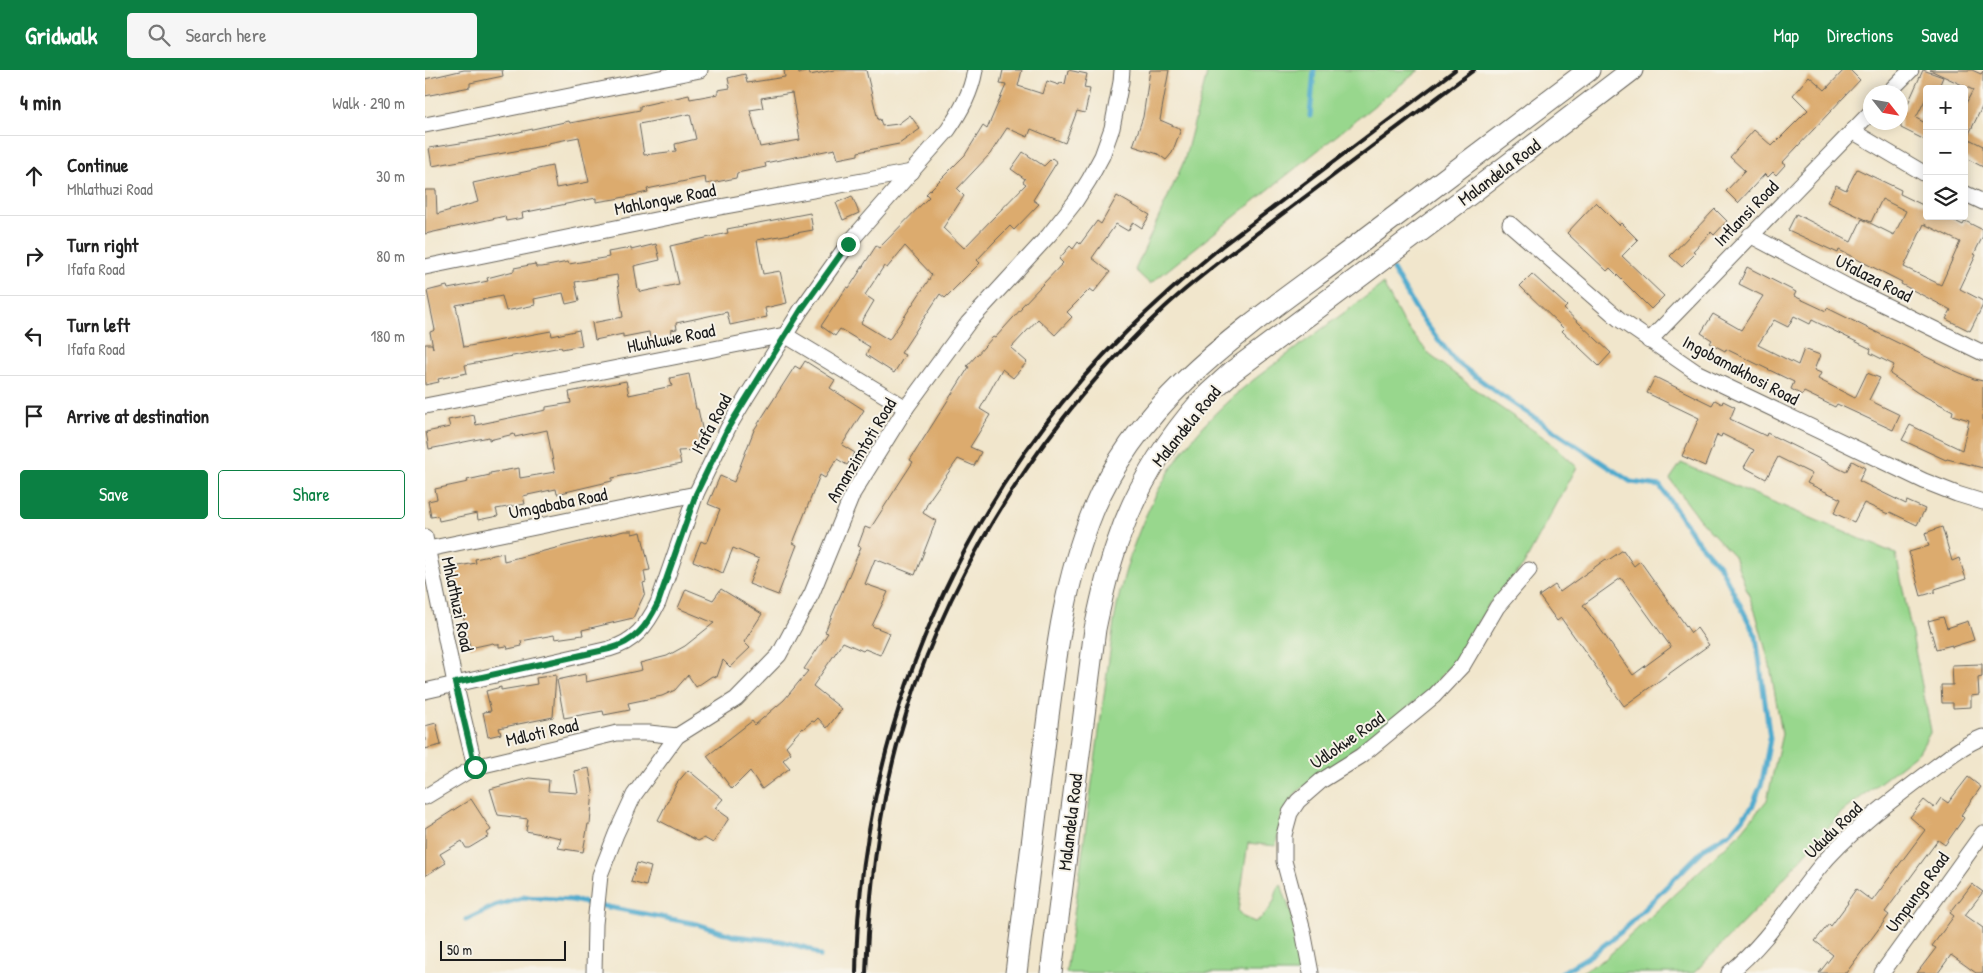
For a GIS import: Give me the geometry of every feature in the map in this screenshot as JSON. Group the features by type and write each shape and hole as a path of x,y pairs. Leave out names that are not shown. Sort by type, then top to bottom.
{"main road":[{"name":"Malandela Road","path":"1016,973 1062,613 1093,510 1127,448 1151,415 1216,352 1589,70"},
{"name":"Malandela Road","path":"1051,973 1095,629 1107,576 1117,543 1130,510 1147,476 1172,438 1201,400 1232,372 1471,194 1632,70"}],"street":[{"path":"425,125 700,70"},
{"name":"Ifafa Road","path":"425,691 609,649 631,640 650,620 658,603 696,494 728,428 801,310 848,244 948,130 962,109 973,82 975,70"},
{"name":"Amanzimtoti Road","path":"594,973 595,924 600,875 615,834 634,795 677,736 735,699 779,655 812,593 853,493 906,408 968,323 1049,235 1075,202 1089,180 1102,156 1112,128 1122,70"},
{"path":"1896,85 1911,70"},
{"name":"Intlansi Road","path":"1649,341 1863,120"},
{"path":"1852,131 1923,173"},
{"name":"Mahlongwe Road","path":"425,267 709,209 912,172"},
{"path":"1968,195 1983,202"},
{"name":"Ingobamakhosi Road","path":"1510,224 1619,319 1696,372 1924,480 1957,494 1983,502"},
{"name":"Ufalaza Road","path":"1750,235 1852,289 1983,353"},
{"path":"785,335 906,408"},
{"name":"Hluhluwe Road","path":"425,406 785,335"},
{"name":"Umgababa Road","path":"426,543 696,494"},
{"name":"Mhlathuzi Road","path":"426,543 455,683 475,767"},
{"name":"Udlokwe Road","path":"1311,973 1303,931 1284,861 1283,835 1290,814 1298,801 1321,781 1361,756 1434,696 1463,665 1501,602 1529,570"},
{"name":"Mdloti Road","path":"425,797 475,767 617,733 649,733 677,736"},
{"name":"Ududu Road","path":"1729,973 1741,964 1762,941 1820,867 1844,842 1891,801 1951,756 1983,737"},
{"name":"Umpunga Road","path":"1882,973 1983,833"}],"green space":[{"path":"1208,70 1419,70 1150,284 1135,270 1184,161"},
{"path":"1383,284 1403,322 1430,355 1485,397 1549,441 1577,467 1523,566 1489,604 1459,656 1427,692 1297,792 1281,815 1276,846 1248,843 1238,911 1243,917 1255,922 1269,909 1281,884 1299,939 1303,973 1066,973 1114,622 1120,591 1129,561 1152,503 1184,450 1226,403 1256,378"},
{"path":"1681,463 1896,554 1931,731 1919,752 1842,812 1763,902 1694,973 1580,973 1605,959 1740,833 1767,800 1782,734 1770,666 1756,614 1734,556 1699,519 1670,479"}],"building":[{"path":"464,70 502,70 503,76 470,83 470,87 425,96 425,79"},
{"path":"784,70 798,70 799,74 809,71 810,75 834,70 866,70 878,120 880,119 882,126 898,124 910,115 920,129 899,144 858,152 858,155 838,159 835,149 765,163 766,167 737,173 736,178 706,184 705,177 647,189 648,192 615,199 596,202 596,198 522,213 523,218 506,221 505,216 425,234 425,190 436,190 437,214 478,202 473,183 552,166 556,188 589,182 579,137 548,143 548,145 432,166 429,148 492,138 569,121 570,123 640,110 640,106 689,95 690,99 718,94 718,90 730,88 728,78 745,74 747,83 785,77","holes":["792,93 800,140 760,147 750,110 763,108 761,98","690,114 696,139 675,144 676,151 644,155 639,124"]},
{"path":"1003,70 1022,70 1018,86 1043,94 1047,81 1059,85 1060,83 1065,84 1068,70 1087,74 1084,88 1090,89 1085,113 1077,111 1065,143 1031,129 1028,137 1007,128 990,154 957,189 964,196 943,228 964,248 1026,184 1023,182 1025,179 1011,169 1023,152 1044,166 1052,158 1057,162 1033,200 1039,204 1014,230 1010,226 977,260 980,263 945,298 940,294 901,353 905,355 894,373 866,355 870,347 840,329 835,336 821,326 847,287 849,288 876,246 879,248 929,197 926,194 965,155 983,126 987,129 1006,85 1000,84","holes":["905,246 932,275 889,340 861,323 874,301 865,295 884,266 887,268"]},
{"path":"1150,70 1169,70 1160,120 1181,129 1172,153 1166,160 1158,154 1133,146 1143,117"},
{"path":"1844,70 1850,70 1860,80 1782,163 1785,165 1776,175 1773,172 1768,177 1765,174 1738,203 1726,191 1745,171 1730,157 1754,130 1772,146 1808,110 1793,95 1809,76 1825,90"},
{"path":"1923,70 1943,77 1940,85 1923,85 1923,104 1916,118 1923,122 1923,139 1905,130 1908,130 1908,103"},
{"path":"1930,70 1972,70 1981,74 1983,71 1983,105 1968,136 1968,99 1973,90 1968,88 1968,85 1962,85"},
{"path":"1968,138 1983,146 1983,167 1968,159"},
{"path":"1857,169 1901,190 1900,194 1923,205 1923,220 1953,220 1963,225 1965,221 1983,230 1983,236 1974,254 1976,255 1960,289 1983,301 1983,305 1970,331 1946,319 1951,310 1901,284 1902,282 1839,250 1838,253 1788,230 1796,214 1851,242 1862,219 1894,235 1906,211 1882,199 1871,222 1827,202 1836,185 1846,190","holes":["1924,224 1960,242 1941,285 1904,267"]},
{"path":"852,196 859,213 843,220 836,203"},
{"path":"1117,196 1150,215 1142,228 1133,222 1128,231 1116,224 1092,258 1110,272 1094,292 1090,289 1067,312 1072,317 1055,335 1038,319 1011,348 1027,362 1013,378 1002,369 980,409 990,415 970,447 981,452 974,466 958,459 929,500 923,513 936,521 915,575 875,559 865,584 888,592 872,626 890,633 880,655 865,649 863,651 843,642 813,686 842,709 827,728 818,718 802,728 786,746 791,753 783,760 790,768 762,789 750,771 732,789 707,756 752,721 755,725 784,700 808,671 804,669 828,633 825,632 861,547 858,546 865,527 870,529 913,462 910,460 969,367 967,366 1063,263 1059,259 1070,246 1073,249 1078,242 1080,244 1097,221 1101,224"},
{"path":"1596,202 1619,225 1621,223 1638,240 1622,256 1664,296 1651,309 1610,268 1607,271 1567,233"},
{"path":"1715,209 1727,221 1714,235 1711,232 1693,251 1696,253 1682,267 1670,256"},
{"path":"810,213 813,230 757,240 763,274 780,271 787,303 765,308 767,317 730,325 727,312 676,323 677,329 671,330 673,335 650,340 649,332 623,337 623,334 595,340 592,323 623,317 617,275 575,282 579,301 566,304 563,293 534,299 535,305 506,311 502,296 456,305 464,347 551,331 552,336 579,330 582,345 562,349 561,347 465,365 467,373 438,379 439,382 425,385 425,344 432,344 433,348 430,332 435,330 427,291 447,286 448,289 488,281 487,278 514,271 514,268 535,264 536,267 542,267 568,262 569,264 609,257 608,252 631,248 631,250 656,244 660,260 634,266 638,290 641,292 679,284 670,246 728,233 727,229"},
{"path":"1747,267 1796,292 1794,296 1826,311 1827,308 1951,369 1983,381 1983,468 1946,460 1902,440 1910,425 1962,450 1969,420 1952,415 1953,411 1918,393 1890,374 1894,365 1870,353 1871,349 1812,320 1810,324 1794,316 1788,327 1774,320 1758,345 1798,365 1804,349 1820,355 1814,370 1821,373 1818,379 1855,398 1867,373 1880,378 1869,400 1900,415 1893,430 1837,404 1835,407 1804,392 1802,395 1791,389 1794,382 1710,343 1712,340 1701,333 1713,314 1741,330 1763,296 1739,284"},
{"path":"1532,274 1567,306 1564,309 1611,353 1599,366 1562,331 1564,329 1520,286"},
{"path":"805,361 835,380 830,388 864,410 842,445 855,453 847,465 837,459 825,478 820,475 793,543 797,545 778,595 749,584 759,559 733,548 723,573 693,561 701,541 705,543 708,541 720,509 708,504 720,476 734,482 754,430 795,366 800,369"},
{"path":"689,374 703,433 698,434 698,450 678,451 681,464 612,478 612,481 557,494 556,489 523,496 525,504 496,509 498,516 478,520 477,513 439,521 438,516 431,517 428,501 437,499 435,489 468,482 467,480 490,475 490,473 519,468 520,478 555,472 547,430 515,437 514,434 489,440 489,437 429,449 426,432 450,427 448,420 474,415 476,425 546,410 546,407 571,403 569,392 626,381 629,395 672,386 670,378"},
{"path":"1655,377 1712,405 1715,400 1722,404 1723,401 1735,407 1730,419 1766,436 1767,433 1846,472 1852,461 1865,468 1859,481 1906,504 1907,501 1925,509 1917,525 1890,512 1888,514 1864,503 1854,522 1834,513 1841,499 1807,483 1812,474 1778,457 1766,479 1744,467 1754,450 1722,434 1721,437 1717,435 1705,466 1682,456 1699,418 1647,393"},
{"path":"1942,527 1952,561 1959,558 1966,579 1935,589 1935,592 1921,596 1909,552 1929,546 1925,533"},
{"path":"624,531 632,531 632,534 641,532 650,570 644,571 646,582 643,583 645,593 633,618 582,630 583,635 555,639 554,635 521,641 522,646 508,649 507,646 499,647 499,644 493,643 470,648 453,567 476,563 475,559 503,553 504,561"},
{"path":"1623,550 1634,566 1640,561 1691,633 1697,628 1709,645 1624,706 1561,618 1557,621 1539,596 1555,585 1560,592 1606,559 1607,561","holes":["1621,578 1671,647 1633,675 1583,605"]},
{"path":"686,589 713,600 721,589 762,614 744,642 750,648 730,667 723,660 717,677 712,676 696,687 688,675 675,690 662,696 628,703 630,710 604,715 603,711 564,718 557,680 585,674 586,682 642,670 640,663 667,656 685,646 714,623 678,608"},
{"path":"1943,617 1947,628 1968,621 1974,640 1952,647 1952,645 1936,649 1928,621"},
{"path":"1982,664 1982,677 1978,678 1979,695 1971,696 1971,707 1953,708 1953,703 1942,703 1941,685 1953,685 1952,665"},
{"path":"556,675 553,717 499,728 501,734 488,737 483,712 491,711 486,691 501,687 501,690 537,684 536,678"},
{"path":"436,723 441,745 425,749 425,726"},
{"path":"589,768 593,791 590,824 588,824 583,852 558,848 561,838 526,831 528,819 498,815 490,789 529,778 549,780 548,791 578,793 574,771"},
{"path":"688,770 723,799 715,808 729,818 713,843 704,838 698,841 658,820 677,783"},
{"path":"1968,777 1981,787 1961,815 1964,818 1945,845 1938,840 1885,912 1889,915 1846,973 1819,973 1833,955 1815,941 1829,924 1831,926 1856,889 1872,901 1925,830 1910,817 1924,800 1934,808 1941,798 1948,803"},
{"path":"471,799 491,830 487,833 489,836 469,848 466,848 462,841 440,854 446,863 425,876 425,828"},
{"path":"637,863 651,867 646,886 631,882"},
{"path":"1972,884 1983,892 1965,915 1983,928 1983,973 1976,973 1951,955 1938,973 1917,973 1936,948 1932,946 1954,916 1950,913"}],"waterway":[{"path":"1310,116 1314,70"},
{"path":"1393,270 1420,316 1455,361 1502,396 1631,482 1660,486 1695,538 1721,568 1756,636 1770,739 1762,782 1752,807 1731,832 1706,847 1621,932 1591,955 1561,973"},
{"path":"466,920 495,906 525,897 571,900 697,924 734,936 780,941 810,949 820,956"}],"railway":[{"path":"856,973 860,900 870,827 885,755 906,685 933,616 965,550 1002,487 1063,401 1105,353 1150,309 1222,246 1455,70"},
{"path":"866,973 871,899 880,825 895,752 917,681 946,611 981,543 1020,478 1065,417 1113,360 1165,307 1234,250 1474,70"}],"route":[{"path":"475,767 455,683 609,649 631,640 640,632 650,620 658,603 696,494 728,428 801,310 848,244"}]}
